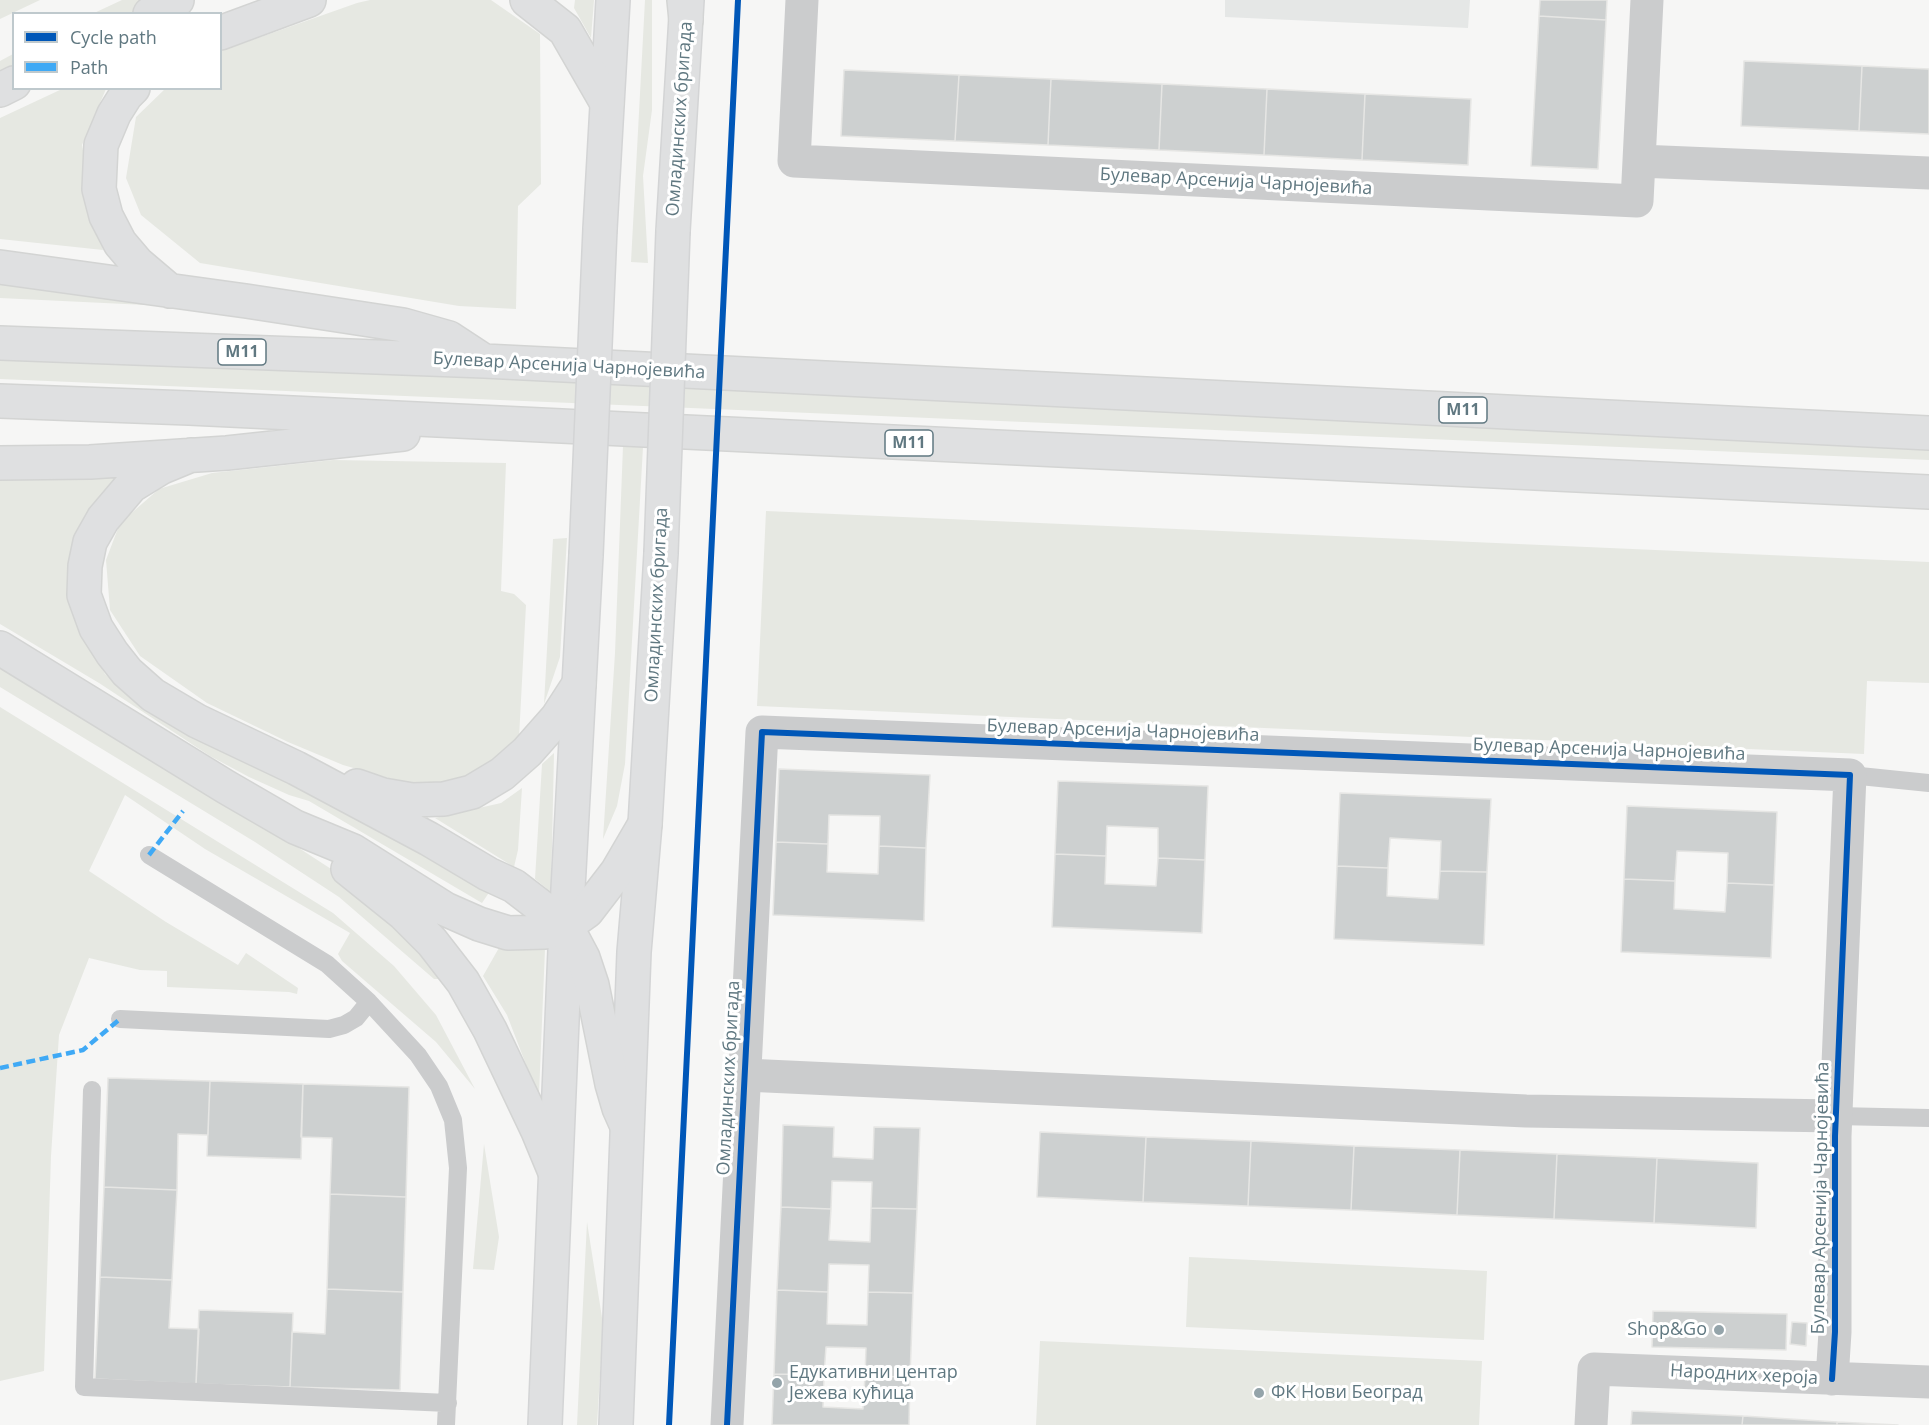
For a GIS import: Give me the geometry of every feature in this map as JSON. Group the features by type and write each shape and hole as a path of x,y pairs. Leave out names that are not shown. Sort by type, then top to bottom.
{"main road":[{"path":"154,12 177,0"},
{"path":"222,32 309,0"},
{"path":"528,0 565,30 607,103"},
{"path":"545,1425 566,926 613,0"},
{"name":"Омладинских бригада","path":"616,1425 634,952 645,824 661,553 673,231 686,7"},
{"path":"131,90 114,114 101,145 99,189 106,216 120,243 137,263 170,291"},
{"path":"0,267 403,325 449,338 484,361"},
{"name":"Булевар Арсенија Чарнојевића","path":"0,343 484,361 1929,434"},
{"name":"M11","path":"0,401 189,408 1929,492"},
{"path":"0,464 90,462 191,455 369,439 479,423"},
{"path":"191,455 162,467 131,486 103,519 90,542 85,566 84,595 96,628 112,653 126,672 153,695 197,722 296,768 429,839 488,874 514,886 566,926 583,958 592,985 612,1084 627,1126"},
{"path":"0,648 226,787 296,827 353,851 445,909 507,933 545,932 566,926 587,911 601,894 645,824"},
{"path":"296,768 384,795 412,800 444,799 472,792 502,774 527,752 556,718 579,684"},
{"path":"296,827 404,914 432,942 463,982 490,1030 555,1172"},
{"path":"618,1387 635,1425"}],"street":[{"name":"Булевар Арсенија Чарнојевића","path":"802,0 794,161 1637,201 1647,0"},
{"path":"1639,161 1929,172"},
{"name":"Булевар Арсенија Чарнојевића","path":"762,732 1850,775 1836,1116 1832,1379"},
{"name":"Омладинских бригада","path":"727,1425 762,732"},
{"name":"Булевар Арсенија Чарнојевића","path":"745,1075 1526,1111 1836,1116"},
{"name":"Народних хероја","path":"1591,1425 1594,1369 1929,1382"}],"lane":[{"path":"1850,775 1929,783"},
{"path":"149,855 327,964 369,1002 428,1069 439,1086 453,1120 458,1168 446,1425"},
{"path":"120,1019 329,1029 344,1025 356,1018 369,1002"},
{"path":"92,1090 84,1387 448,1403"},
{"path":"1836,1116 1929,1118"}],"shaded area":[{"path":"0,0 40,0 12,12 0,19"},
{"path":"122,0 159,0 134,12 96,12"},
{"path":"370,0 491,0 540,34 541,184 518,206 516,309 459,306 200,263 141,215 126,178 136,117 164,90 222,90 222,51"},
{"path":"575,0 594,0 591,38 574,8"},
{"path":"645,0 652,0 652,110 643,176 648,263 631,262"},
{"path":"1225,0 1470,0 1468,28 1225,17"},
{"path":"12,55 12,74 0,80 0,61"},
{"path":"60,90 106,90 82,145 103,250 0,239 0,118"},
{"path":"0,278 208,308 0,298"},
{"path":"0,354 1929,438 1929,460 0,379"},
{"path":"623,446 643,447 625,764 617,806 603,839 615,653"},
{"path":"333,460 506,463 501,591 514,594 526,605 519,738 482,770 453,782 420,784 392,779 343,765 288,742 207,703 140,656 110,610 106,560 120,523 159,489 212,473"},
{"path":"118,477 80,627 105,674 153,715 409,842 490,891 482,903 309,801 289,795 249,777 210,756 99,683 0,624 0,479"},
{"path":"766,511 1929,562 1929,683 1867,681 1864,754 757,706"},
{"path":"567,538 560,657 544,704 553,539"},
{"path":"0,663 248,815 365,891 452,979 434,979 339,897 255,842 0,687"},
{"path":"0,707 333,913 394,966 436,1015 475,1089 436,1042 342,961 338,954 350,933 205,849 125,795 89,871 166,922 238,965 246,953 298,988 297,994 167,987 167,971 140,970 89,958 59,1035 51,1156 44,1371 0,1381"},
{"path":"554,753 551,892 535,879 542,764"},
{"path":"522,788 518,850 514,867 435,818 501,803"},
{"path":"500,946 545,949 539,1094 507,1015 483,976"},
{"path":"484,1144 499,1237 494,1270 473,1269"},
{"path":"587,1222 603,1324 597,1425 577,1425"},
{"path":"1189,1257 1487,1271 1484,1340 1186,1327"},
{"name":"ФК Нови Београд","path":"1040,1341 1482,1361 1479,1425 1036,1425"}],"building":[{"path":"1540,0 1607,0 1606,20 1539,16"},
{"path":"1539,16 1606,20 1598,169 1531,166"},
{"path":"1744,61 1862,66 1859,131 1741,126"},
{"path":"1862,66 1929,69 1929,134 1859,131"},
{"path":"844,70 959,75 955,141 841,136"},
{"path":"959,75 1051,79 1048,145 955,141"},
{"path":"1051,79 1162,84 1159,150 1048,145"},
{"path":"1162,84 1267,89 1264,155 1159,150"},
{"path":"1267,89 1365,94 1362,160 1264,155"},
{"path":"1365,94 1471,99 1468,165 1362,160"},
{"path":"779,769 930,775 926,848 879,846 880,816 829,815 828,844 776,842"},
{"path":"1058,781 1208,786 1205,860 1158,858 1158,828 1107,826 1106,856 1055,854"},
{"path":"1340,793 1491,799 1487,872 1440,871 1441,841 1390,838 1388,868 1337,866"},
{"path":"1627,806 1777,812 1774,885 1727,883 1728,853 1677,851 1675,881 1624,879"},
{"path":"776,842 828,844 827,872 878,874 879,846 926,848 924,921 773,915"},
{"path":"1055,854 1106,856 1105,884 1156,886 1158,858 1205,860 1202,933 1052,927"},
{"path":"1337,866 1388,868 1387,896 1438,899 1440,871 1487,872 1484,945 1334,939"},
{"path":"1624,879 1675,881 1674,909 1725,912 1727,883 1774,885 1771,958 1621,952"},
{"path":"108,1078 210,1081 208,1135 178,1134 177,1190 104,1187"},
{"path":"210,1081 303,1084 301,1159 207,1156"},
{"path":"303,1084 409,1087 406,1197 330,1194 332,1138 301,1137"},
{"path":"783,1125 834,1127 833,1157 871,1159 873,1159 874,1127 920,1128 917,1209 871,1208 872,1182 832,1181 831,1209 781,1207"},
{"path":"1040,1132 1146,1137 1143,1202 1037,1197"},
{"path":"1146,1137 1251,1141 1248,1206 1143,1202"},
{"path":"1251,1141 1354,1146 1351,1210 1248,1206"},
{"path":"1354,1146 1460,1150 1457,1215 1351,1210"},
{"path":"1460,1150 1557,1154 1554,1219 1457,1215"},
{"path":"1557,1154 1657,1158 1654,1223 1554,1219"},
{"path":"1657,1158 1758,1163 1756,1228 1654,1223"},
{"path":"104,1187 177,1190 172,1280 100,1277"},
{"path":"330,1194 406,1197 403,1292 327,1289"},
{"path":"781,1207 831,1209 829,1240 870,1242 871,1208 917,1209 913,1293 868,1292 869,1265 829,1264 828,1292 777,1290"},
{"path":"100,1277 172,1280 169,1328 199,1329 196,1384 95,1379"},
{"path":"327,1289 403,1292 400,1390 290,1387 292,1332 325,1334"},
{"path":"777,1290 828,1292 827,1324 867,1325 868,1292 913,1293 910,1377 865,1376 866,1348 826,1347 824,1375 774,1374"},
{"path":"199,1310 293,1313 290,1387 196,1384"},
{"name":"Shop&Go","path":"1653,1311 1787,1314 1786,1350 1652,1347"},
{"path":"1792,1322 1807,1323 1806,1346 1790,1344"},
{"path":"774,1374 824,1375 823,1407 863,1409 865,1376 910,1377 909,1425 772,1425"},
{"path":"1632,1411 1743,1416 1742,1425 1631,1425"},
{"path":"1743,1416 1837,1422 1837,1425 1742,1425"},
{"path":"1837,1422 1898,1425 1837,1425"}],"marked path":[{"path":"149,855 183,811"},
{"path":"0,1068 83,1050 120,1019"}],"cycle path":[{"path":"669,1425 738,0"},
{"path":"727,1425 762,732 1850,775 1835,1136 1835,1332 1832,1379"}],"place":[{"name":"Shop&Go","path":"1719,1330"},
{"name":"Едукативни центар Јежева кућица","path":"777,1383"},
{"name":"ФК Нови Београд","path":"1259,1393"}]}
